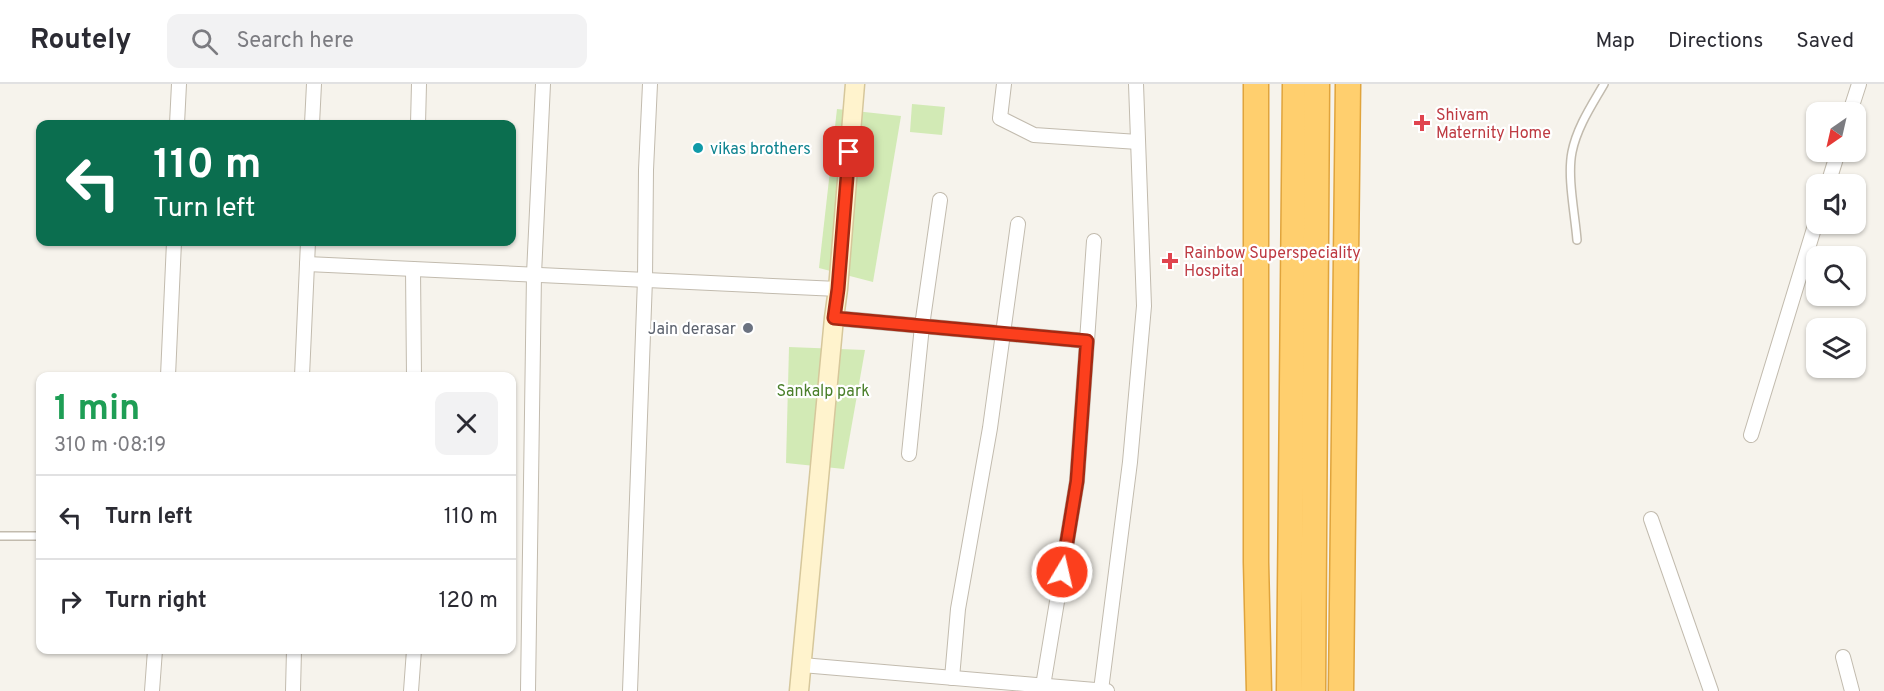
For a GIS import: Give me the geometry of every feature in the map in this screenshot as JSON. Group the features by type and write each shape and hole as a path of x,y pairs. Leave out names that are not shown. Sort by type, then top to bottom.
{"highway":[{"path":"1256,84 1256,562 1259,691"},
{"path":"1341,691 1348,84"},
{"path":"1289,691 1306,90"},
{"path":"1306,90 1313,691"},
{"path":"1256,562 1291,567"}],"main road":[{"path":"799,691 838,289 855,84"}],"street":[{"path":"177,120 179,84"},
{"path":"312,120 314,84"},
{"path":"418,120 419,84"},
{"path":"528,691 534,274 543,84"},
{"path":"630,691 650,84"},
{"path":"1004,84 1000,118 1034,135 1138,142"},
{"path":"1101,690 1130,462 1144,306 1136,84"},
{"path":"1853,102 1859,84"},
{"path":"909,454 922,326 940,200"},
{"path":"952,678 958,609 990,428 1018,224"},
{"path":"1751,435 1812,234"},
{"path":"1043,686 1077,481 1094,241"},
{"path":"168,372 174,246"},
{"path":"302,372 308,246"},
{"path":"307,264 838,289"},
{"path":"413,269 414,372"},
{"path":"834,318 1087,341"},
{"path":"1651,519 1708,690"},
{"path":"152,691 154,654"},
{"path":"293,691 294,654"},
{"path":"411,691 414,654"},
{"path":"1843,657 1852,691"},
{"path":"802,665 1107,691"},
{"path":"929,691 931,676"}],"lane":[{"path":"1578,240 1571,176 1572,152 1584,121 1604,84"},
{"path":"0,536 36,536"}],"green space":[{"path":"912,104 945,107 942,135 910,132"},
{"path":"837,109 901,116 873,282 819,268"},
{"name":"Sankalp park","path":"789,347 865,350 844,469 786,463"}],"place":[{"name":"Shivam Maternity Home","path":"1422,123"},
{"name":"vikas brothers","path":"698,148"},
{"name":"Rainbow Superspeciality Hospital","path":"1170,261"},
{"name":"Jain derasar","path":"748,328"}],"route":[{"path":"849,152 834,318 1087,341 1077,481 1062,572"}]}
